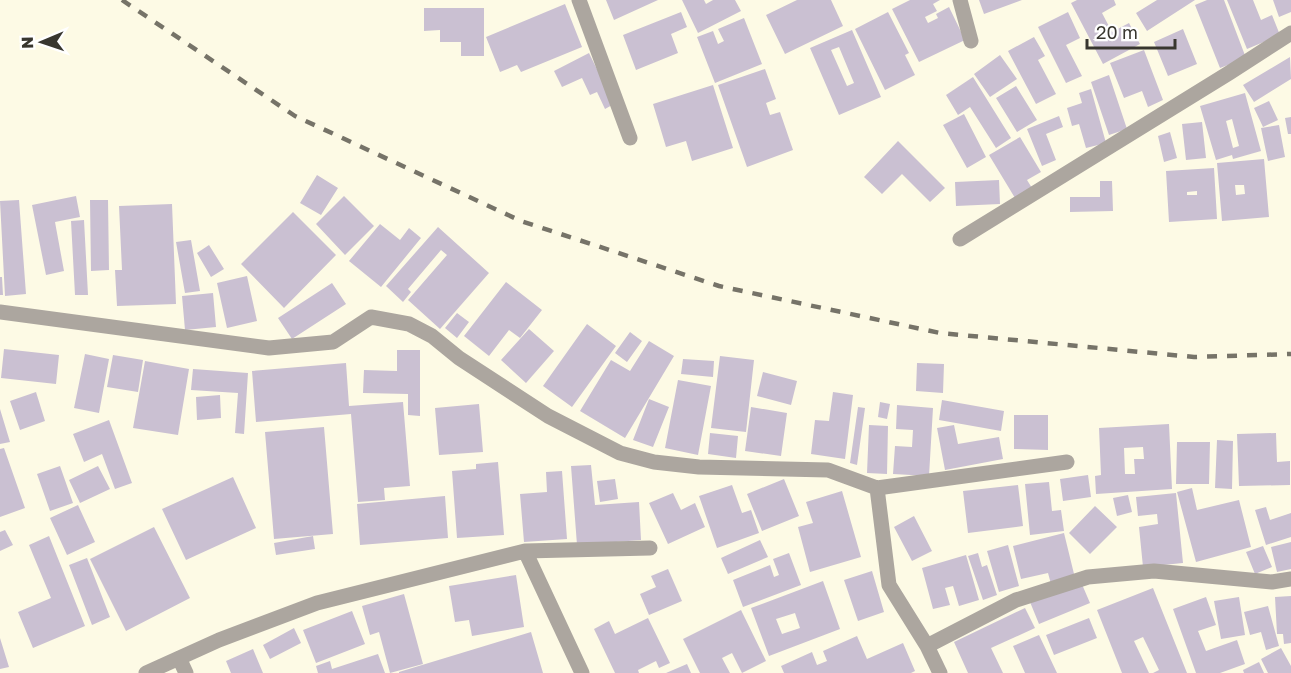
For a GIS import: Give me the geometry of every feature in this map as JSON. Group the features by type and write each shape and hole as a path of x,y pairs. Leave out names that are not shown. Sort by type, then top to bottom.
{"street":[{"path":"579,0 630,138"},
{"path":"960,0 971,41"},
{"path":"960,239 1291,33"},
{"path":"0,312 268,348 333,342 370,317 409,324 432,336 459,358 548,416 620,453 654,462 699,467 828,470 877,488 1067,462"},
{"path":"877,488 889,585 927,646 940,673"},
{"path":"146,673 219,640 317,603 525,551 650,548"},
{"path":"525,551 582,673"},
{"path":"927,646 1016,600 1088,576 1154,571 1272,582 1291,579"},
{"path":"179,658 186,673"}],"building":[{"path":"606,0 658,0 614,20"},
{"path":"682,0 704,0 706,4 713,0 735,0 741,11 698,33"},
{"path":"797,0 831,0 843,26 785,54 766,15"},
{"path":"910,0 940,0 933,4 937,11 925,17 928,23 938,18 936,14 949,7 965,40 919,62 892,9"},
{"path":"979,0 1022,0 984,14"},
{"path":"1077,0 1114,0 1116,5 1102,13 1112,32 1129,23 1140,44 1103,64 1071,3"},
{"path":"1157,0 1195,0 1147,31 1136,13"},
{"path":"1207,0 1224,0 1246,58 1220,68 1195,5"},
{"path":"1227,0 1253,0 1261,20 1272,15 1280,35 1247,49"},
{"path":"1273,0 1291,0 1291,12 1279,17"},
{"path":"565,4 582,47 521,72 517,65 500,72 486,37"},
{"path":"424,8 484,8 484,56 461,56 461,42 440,42 440,30 424,31"},
{"path":"681,12 687,27 671,34 678,53 636,70 623,35"},
{"path":"888,12 909,53 905,55 915,75 885,90 855,29"},
{"path":"1068,12 1080,38 1066,45 1082,76 1066,83 1038,27"},
{"path":"744,18 762,64 715,83 697,37 713,31 718,44 724,41 718,29"},
{"path":"1183,29 1197,64 1168,76 1154,42"},
{"path":"852,30 881,97 839,115 810,48","holes":["839,47 854,83 847,86 831,50"]},
{"path":"1034,37 1045,56 1038,60 1056,94 1036,104 1008,51"},
{"path":"1144,50 1163,100 1148,107 1142,91 1124,98 1110,63"},
{"path":"589,53 614,104 605,109 597,92 590,95 582,78 562,87 554,71"},
{"path":"1000,55 1017,79 990,97 974,74"},
{"path":"1290,57 1291,79 1254,102 1243,85"},
{"path":"765,69 776,99 766,103 770,115 780,112 793,150 747,167 718,85"},
{"path":"1109,75 1127,129 1109,135 1091,82"},
{"path":"973,77 1011,138 996,148 970,107 958,115 946,95"},
{"path":"713,85 733,148 692,161 686,141 666,147 653,104"},
{"path":"1016,86 1037,120 1017,132 996,98"},
{"path":"1091,89 1106,143 1086,148 1079,124 1072,126 1067,108 1082,103 1079,93"},
{"path":"1245,93 1261,151 1233,159 1232,155 1216,160 1200,106","holes":["1232,119 1239,146 1233,148 1226,121"]},
{"path":"1269,101 1278,120 1263,127 1254,108"},
{"path":"964,114 986,157 967,168 943,125"},
{"path":"1059,116 1063,127 1046,134 1056,160 1042,166 1027,129"},
{"path":"1291,117 1291,134 1288,134 1285,118"},
{"path":"1202,122 1206,158 1186,160 1182,124"},
{"path":"1279,125 1285,157 1268,161 1261,128"},
{"path":"1170,132 1177,158 1164,162 1158,136"},
{"path":"1020,137 1041,172 1027,180 1032,188 1015,198 989,155"},
{"path":"898,141 945,188 930,202 902,174 882,194 864,177"},
{"path":"1264,159 1269,217 1222,221 1217,163","holes":["1235,185 1244,185 1245,194 1236,195"]},
{"path":"1214,168 1217,219 1169,222 1166,171","holes":["1197,191 1197,195 1187,195 1187,192"]},
{"path":"317,175 338,188 321,215 300,203"},
{"path":"999,180 1000,204 956,206 955,182"},
{"path":"1100,181 1112,181 1113,211 1070,212 1070,197 1100,197"},
{"path":"76,196 80,217 55,222 64,271 46,275 32,205"},
{"path":"344,196 374,226 345,255 316,224"},
{"path":"19,200 26,294 5,296 0,201"},
{"path":"90,200 108,200 109,270 91,271"},
{"path":"172,204 176,304 117,306 115,270 122,270 119,206"},
{"path":"293,212 336,255 284,308 241,264"},
{"path":"84,220 88,295 75,295 71,221"},
{"path":"380,224 400,240 409,228 421,238 381,287 349,261"},
{"path":"438,227 489,273 440,329 408,300 447,255 441,250 408,289 411,292 403,302 386,286"},
{"path":"191,240 200,291 185,293 176,242"},
{"path":"209,245 224,269 211,277 197,253"},
{"path":"247,276 257,321 227,328 217,283"},
{"path":"0,277 2,277 3,295 0,295"},
{"path":"506,282 542,310 520,338 509,330 489,356 464,336"},
{"path":"332,283 346,304 292,339 278,318"},
{"path":"213,293 216,327 185,330 182,296"},
{"path":"457,313 469,322 457,338 445,328"},
{"path":"587,324 616,346 572,407 543,386"},
{"path":"529,329 554,351 526,383 501,360"},
{"path":"630,332 642,341 627,362 615,353"},
{"path":"649,341 674,356 625,438 580,411 611,360 630,371"},
{"path":"4,349 59,355 56,384 1,378"},
{"path":"397,350 420,350 420,416 408,415 408,394 363,393 364,370 397,371"},
{"path":"85,354 109,359 99,413 74,408"},
{"path":"113,355 143,360 138,392 107,387"},
{"path":"720,356 754,360 746,432 711,428"},
{"path":"683,359 714,361 713,377 681,374"},
{"path":"145,361 189,369 178,435 133,428"},
{"path":"346,363 349,406 403,402 410,486 384,488 385,500 358,502 351,414 256,422 252,371"},
{"path":"917,363 944,364 943,393 916,391"},
{"path":"193,369 248,373 244,434 235,433 238,393 191,390"},
{"path":"763,372 797,381 791,405 757,396"},
{"path":"678,380 711,386 698,455 665,448"},
{"path":"36,392 45,421 20,430 10,401"},
{"path":"833,392 853,395 845,459 811,454 815,420 829,421"},
{"path":"220,395 221,418 197,420 196,397"},
{"path":"649,399 669,407 653,447 633,440"},
{"path":"942,400 1004,411 1001,431 939,420"},
{"path":"880,402 890,404 887,419 878,417"},
{"path":"479,404 483,452 439,455 435,408"},
{"path":"897,405 933,408 929,476 893,474 895,446 912,447 913,430 896,429"},
{"path":"751,407 787,413 781,456 745,451"},
{"path":"858,407 865,408 857,465 850,463"},
{"path":"0,409 10,442 0,444"},
{"path":"1014,415 1048,415 1048,450 1014,449"},
{"path":"109,420 132,483 115,489 102,454 84,462 73,434"},
{"path":"1169,424 1172,489 1096,494 1095,476 1101,475 1099,428","holes":["1143,447 1144,459 1134,459 1135,474 1125,474 1124,448"]},
{"path":"869,425 888,426 887,474 867,473"},
{"path":"954,425 958,444 999,437 1003,459 945,470 937,428"},
{"path":"324,427 333,534 274,539 265,432"},
{"path":"710,433 738,436 736,458 708,454"},
{"path":"1276,433 1277,462 1290,461 1290,485 1239,486 1237,434"},
{"path":"1217,440 1233,441 1232,489 1215,488"},
{"path":"1177,442 1210,442 1209,484 1176,484"},
{"path":"4,448 25,508 0,517 0,449"},
{"path":"498,462 504,535 457,538 452,471 476,469 476,464"},
{"path":"591,465 595,505 639,502 641,540 577,545 571,466"},
{"path":"60,466 73,503 50,511 37,474"},
{"path":"98,466 110,489 80,503 69,480"},
{"path":"562,471 567,539 524,542 520,494 547,492 546,472"},
{"path":"1088,475 1091,497 1063,501 1060,479"},
{"path":"233,477 256,528 186,560 162,509"},
{"path":"615,479 618,499 600,502 597,481"},
{"path":"784,479 799,516 762,531 747,494"},
{"path":"1049,482 1052,511 1061,510 1064,531 1030,535 1025,484"},
{"path":"732,485 742,513 751,510 759,533 717,548 699,496"},
{"path":"1018,485 1023,526 968,533 963,491"},
{"path":"1192,488 1197,510 1239,500 1251,547 1196,562 1177,492"},
{"path":"842,491 861,557 810,572 798,527 813,523 806,502"},
{"path":"673,493 681,510 695,503 705,527 668,544 649,503"},
{"path":"1176,493 1183,563 1143,567 1139,527 1158,524 1157,514 1138,516 1136,497"},
{"path":"1128,495 1132,512 1117,516 1113,498"},
{"path":"445,496 448,538 360,545 357,504"},
{"path":"78,505 95,542 67,555 50,518"},
{"path":"1095,506 1117,527 1090,554 1069,533"},
{"path":"1266,507 1270,520 1291,513 1291,537 1266,545 1255,510"},
{"path":"914,516 932,551 912,561 894,527"},
{"path":"154,527 190,598 126,631 90,559"},
{"path":"5,530 13,545 0,551 0,532"},
{"path":"1064,533 1075,578 1051,584 1048,573 1021,579 1013,546"},
{"path":"49,536 85,626 33,648 18,612 51,598 29,545"},
{"path":"313,536 315,549 276,555 274,543"},
{"path":"760,540 768,557 728,574 721,558"},
{"path":"1291,542 1291,569 1277,572 1271,547"},
{"path":"1008,545 1019,586 999,592 987,551"},
{"path":"1263,546 1272,567 1255,574 1246,552"},
{"path":"789,553 801,585 743,607 733,580 770,565 774,577 779,575 773,559"},
{"path":"978,553 982,567 987,565 997,595 983,600 968,556"},
{"path":"966,555 979,600 959,606 953,586 945,588 950,605 933,609 922,568"},
{"path":"87,558 110,617 92,625 69,565"},
{"path":"668,569 682,601 649,615 640,594 656,587 651,576"},
{"path":"872,571 884,612 858,621 844,580"},
{"path":"516,575 524,627 472,636 469,620 455,622 449,586"},
{"path":"823,581 840,629 769,656 751,608","holes":["795,613 800,628 782,634 776,619"]},
{"path":"1081,582 1090,603 1039,624 1030,602"},
{"path":"1153,588 1187,673 1153,673 1159,670 1143,637 1134,641 1149,673 1122,673 1097,610"},
{"path":"404,594 423,664 390,673 379,632 370,635 362,606"},
{"path":"1291,596 1291,643 1284,644 1283,634 1277,634 1275,597"},
{"path":"1206,597 1216,625 1198,631 1206,651 1237,640 1245,664 1220,673 1196,673 1173,609"},
{"path":"1239,597 1245,635 1221,639 1214,601"},
{"path":"1268,606 1279,646 1266,650 1261,632 1250,635 1244,612"},
{"path":"1025,608 1035,628 991,648 1003,673 968,673 954,642"},
{"path":"741,610 766,661 742,673 732,653 722,658 730,673 700,673 683,639"},
{"path":"352,611 365,644 316,663 303,630"},
{"path":"648,618 670,663 659,668 656,661 638,670 639,673 615,673 594,629 609,621 615,634"},
{"path":"1089,618 1097,638 1054,655 1046,635"},
{"path":"294,628 301,643 270,659 263,645"},
{"path":"531,632 543,673 399,673 399,672"},
{"path":"1039,635 1057,673 1025,673 1013,646"},
{"path":"857,636 867,659 903,643 915,671 911,673 784,673 781,666 812,652 817,665 827,661 823,651"},
{"path":"0,638 9,667 0,669"},
{"path":"1281,648 1291,666 1291,673 1268,673 1261,659"},
{"path":"253,649 263,673 231,673 226,661"},
{"path":"378,654 385,673 318,673 316,666 330,661 332,669"},
{"path":"1259,662 1264,673 1244,673 1243,670"},
{"path":"687,664 691,673 666,673"}],"railway":[{"path":"122,0 295,116 521,221 719,286 940,333 1194,357 1291,354"}]}
